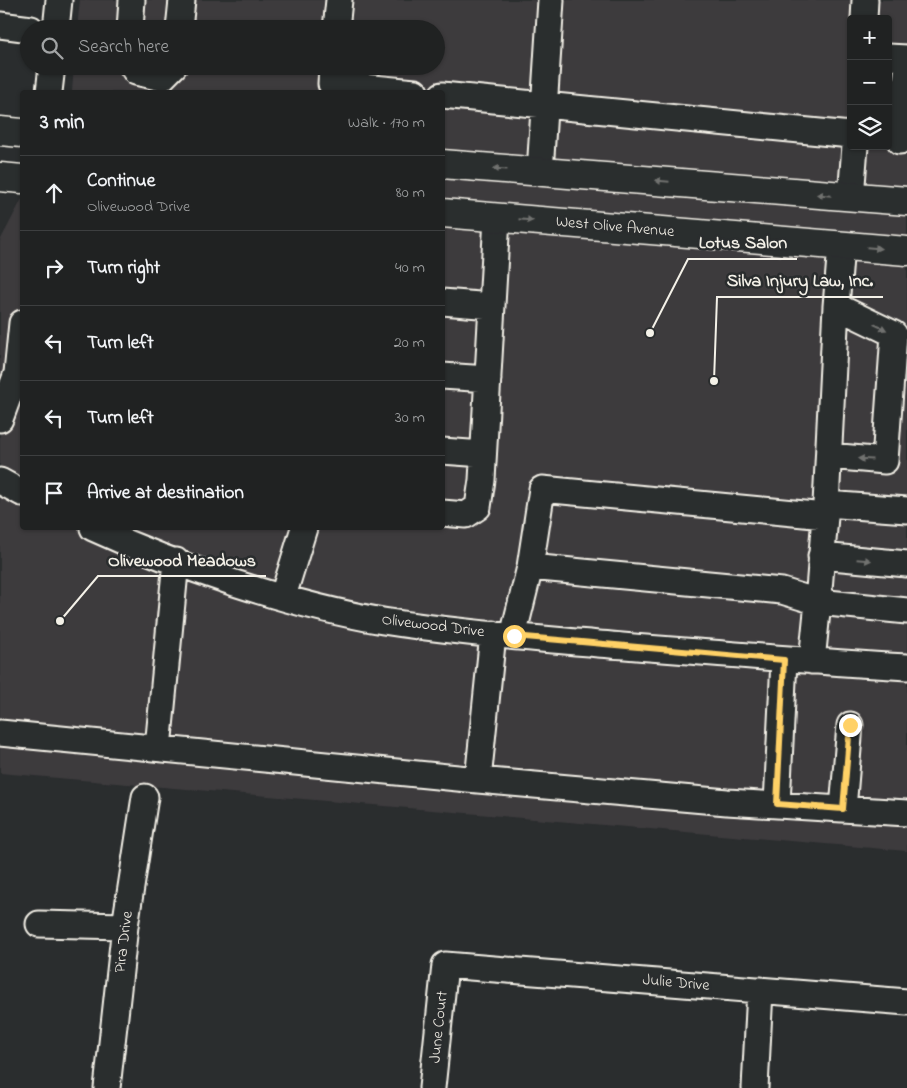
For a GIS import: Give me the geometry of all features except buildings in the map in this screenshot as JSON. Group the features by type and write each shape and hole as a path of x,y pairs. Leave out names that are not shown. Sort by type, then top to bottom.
{"main road":[{"path":"0,131 20,133"},
{"path":"445,164 907,201"},
{"path":"0,177 20,179"},
{"name":"West Olive Avenue","path":"445,213 907,251"}],"street":[{"path":"57,20 59,0"},
{"path":"131,20 132,0"},
{"path":"180,20 182,0"},
{"path":"337,20 339,0"},
{"path":"540,172 542,105 552,0"},
{"path":"864,15 865,0"},
{"path":"0,25 20,28"},
{"path":"892,57 907,58"},
{"path":"898,141 907,74"},
{"path":"49,90 51,75"},
{"path":"149,75 162,78 165,75"},
{"path":"332,75 331,84 394,90"},
{"path":"445,95 847,135"},
{"path":"851,197 855,150"},
{"path":"445,513 466,515 478,507 488,379 497,218"},
{"path":"812,661 826,510 836,306 841,246"},
{"path":"445,302 492,306"},
{"path":"829,456 885,461 894,334 836,306"},
{"path":"0,419 16,373 20,340"},
{"path":"445,376 488,379"},
{"path":"445,451 483,454"},
{"path":"0,481 20,492"},
{"path":"478,780 503,635 530,567 542,489 826,510 907,510"},
{"name":"Olivewood Drive","path":"98,530 176,561 283,596 381,620 503,635 784,660 907,667"},
{"path":"283,596 303,530"},
{"path":"821,556 907,564"},
{"path":"158,748 176,561"},
{"path":"530,567 782,591 818,602 907,610"},
{"path":"777,804 784,660"},
{"path":"843,809 850,725"},
{"path":"0,733 158,748 246,759 478,780 907,813"},
{"name":"Pira Drive","path":"107,1088 125,926 145,797"},
{"path":"39,924 125,926"},
{"name":"Julie Drive","path":"445,965 907,1002"},
{"name":"June Court","path":"432,1088 445,965"},
{"path":"755,1088 760,990"}],"shaded area":[{"path":"80,0 907,0 907,851 0,773 0,241 20,203 20,530 445,530 445,90 72,90 73,75 445,75 445,20 78,20"}],"place":[{"name":"Lotus Salon","path":"650,333"},
{"name":"Silva Injury Law, Inc.","path":"714,381"},
{"name":"Olivewood Meadows","path":"60,621"}],"route":[{"path":"514,636 784,660 777,804 843,809 850,725"}]}
